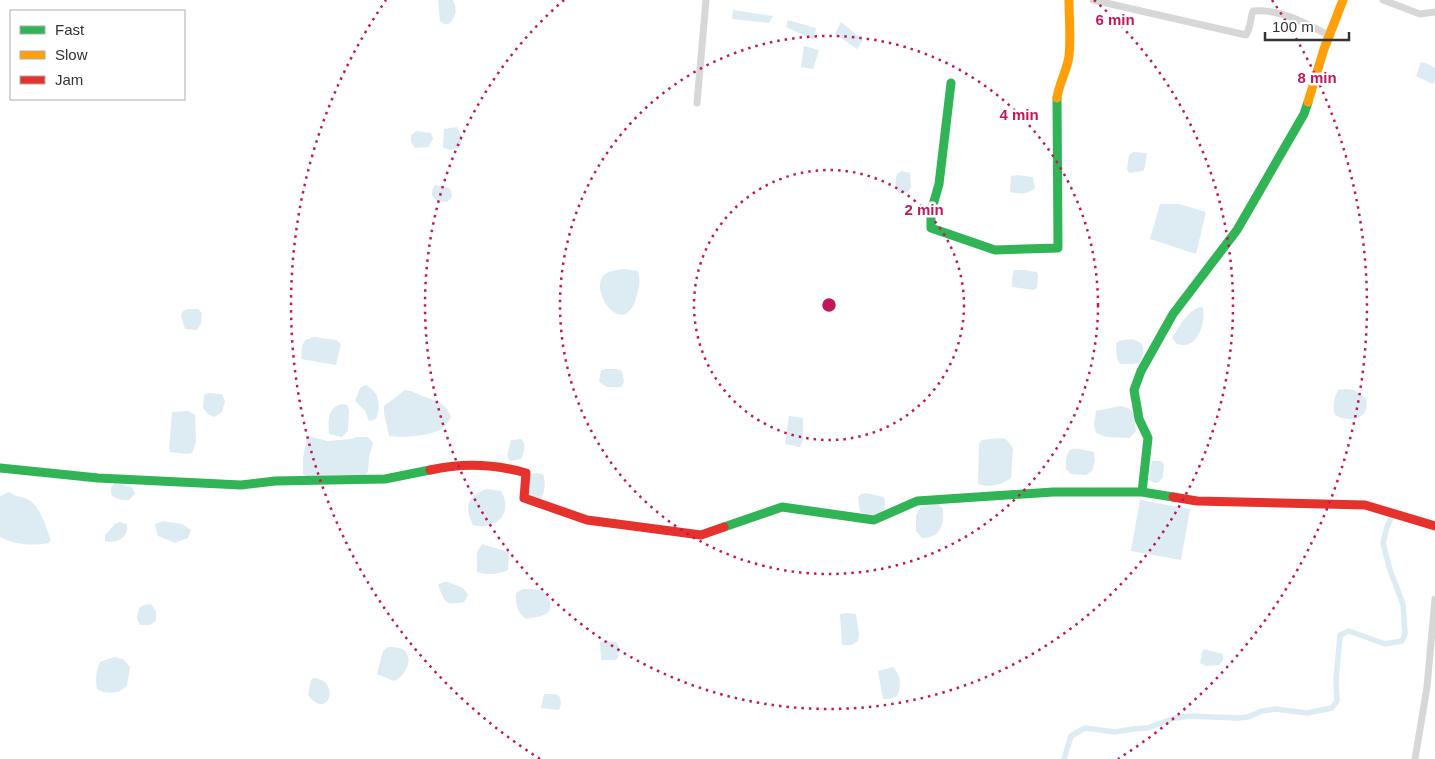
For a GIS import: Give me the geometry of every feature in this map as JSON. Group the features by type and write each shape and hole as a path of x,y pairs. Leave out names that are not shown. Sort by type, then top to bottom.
{"street":[{"path":"697,103 706,0"},
{"path":"950,83 939,184 931,212 931,228 995,250 1058,248 1057,101 1059,85 1065,72 1069,55 1068,0"},
{"path":"1094,0 1246,35 1250,29 1253,11 1265,10 1284,13 1330,36"},
{"path":"1142,492 1148,438 1139,419 1134,390 1141,371 1173,314 1237,230 1260,194 1304,114 1324,49 1343,0"},
{"path":"1383,0 1420,14 1435,12"},
{"path":"0,468 98,478 241,485 275,481 385,479 452,465 508,468 526,474 524,498 587,520 701,535 782,507 874,520 917,501 1053,492 1142,492 1197,501 1365,505 1435,526"},
{"path":"1415,759 1427,687 1435,599"}],"shaded area":[{"path":"438,0 453,0 456,13 449,24 444,24 440,21"},
{"path":"733,10 773,16 769,23 732,19"},
{"path":"788,20 816,28 814,40 786,27"},
{"path":"841,22 863,40 857,49 835,34"},
{"path":"804,46 819,50 813,69 801,67"},
{"path":"1421,62 1435,68 1435,81 1433,84 1416,76"},
{"path":"457,127 462,137 461,145 458,148 449,150 443,147 444,129"},
{"path":"417,131 431,133 433,139 428,147 415,148 411,142 411,135"},
{"path":"1133,152 1147,153 1143,171 1129,173 1127,169 1129,155"},
{"path":"902,171 910,173 911,187 908,192 899,194 896,187 896,179 897,174"},
{"path":"1011,176 1033,177 1035,188 1023,193 1010,192"},
{"path":"435,185 447,187 451,190 452,197 447,202 436,200 432,196"},
{"path":"1160,204 1179,204 1206,212 1196,254 1150,239"},
{"path":"623,269 638,271 639,275 639,288 636,298 631,310 624,314 616,313 609,308 604,300 600,282 604,275"},
{"path":"1014,270 1037,272 1037,288 1033,290 1012,287"},
{"path":"1200,307 1203,308 1204,314 1199,334 1190,343 1184,345 1177,344 1172,338 1187,316"},
{"path":"198,309 202,313 201,323 197,330 185,329 181,315 183,311"},
{"path":"314,337 336,340 341,344 336,365 301,359 302,346 305,340"},
{"path":"1132,339 1142,345 1143,354 1140,362 1120,364 1117,358 1116,343"},
{"path":"601,370 622,371 624,382 621,387 607,387 599,382"},
{"path":"365,385 374,391 379,404 376,419 369,421 365,411 355,401 360,388"},
{"path":"405,390 445,406 451,417 444,427 433,433 400,437 389,436 384,406"},
{"path":"1338,390 1354,390 1366,398 1367,405 1365,411 1358,418 1347,419 1335,415 1334,405"},
{"path":"208,393 222,394 225,401 222,412 214,417 203,408 204,395"},
{"path":"342,404 347,405 349,410 348,431 342,437 329,434 328,425 331,412"},
{"path":"1120,406 1132,411 1136,431 1129,438 1106,437 1096,433 1094,425 1096,411"},
{"path":"188,411 195,415 196,442 192,453 170,452 172,412"},
{"path":"789,416 803,418 803,440 800,447 785,444"},
{"path":"307,437 327,441 368,437 373,443 369,457 368,472 362,478 339,475 307,477 303,474 303,458"},
{"path":"521,439 524,451 521,459 510,461 507,456 511,440"},
{"path":"1006,439 1013,448 1011,478 995,485 986,486 978,484 979,444 982,440"},
{"path":"1071,449 1094,452 1095,461 1092,471 1086,475 1071,474 1066,469 1067,456"},
{"path":"1152,461 1161,461 1164,464 1163,477 1159,482 1155,483 1149,480"},
{"path":"534,473 543,474 544,477 545,487 541,499 527,495 530,475"},
{"path":"115,483 132,487 135,494 129,500 115,497 111,494 111,487"},
{"path":"486,489 501,491 505,506 504,513 495,523 481,526 473,525 468,507 469,503 475,495"},
{"path":"9,492 15,496 27,499 36,506 51,540 49,543 24,544 0,537 0,496"},
{"path":"866,493 884,497 883,511 879,516 860,512 858,497"},
{"path":"1140,500 1190,509 1181,560 1131,551"},
{"path":"938,503 943,509 943,520 940,530 933,536 922,538 916,531 916,516 920,507"},
{"path":"163,521 182,524 191,530 188,538 175,543 158,536 155,524"},
{"path":"120,522 127,524 126,533 122,539 110,542 105,541 105,535 115,524"},
{"path":"482,544 509,552 508,570 492,574 477,572 477,552"},
{"path":"443,582 463,588 468,595 464,602 449,603 446,601 438,585"},
{"path":"523,589 539,590 548,595 550,602 549,611 543,616 526,619 517,608 516,601 516,593"},
{"path":"151,604 156,611 156,621 150,625 140,625 137,618 139,608"},
{"path":"840,614 856,614 859,635 858,641 851,645 842,645"},
{"path":"600,642 616,642 619,646 618,658 615,660 601,660"},
{"path":"388,647 404,650 408,659 407,668 394,681 377,674 383,651"},
{"path":"1203,649 1223,654 1223,660 1219,665 1206,666 1200,663"},
{"path":"114,657 123,659 130,667 127,686 112,693 97,689 96,679 100,662"},
{"path":"893,667 899,677 899,692 897,696 883,699 878,671"},
{"path":"314,678 323,681 328,686 330,692 326,702 321,704 315,702 308,695 311,680"},
{"path":"544,694 555,694 560,697 561,704 559,710 541,708"}],"waterway":[{"path":"1064,759 1071,736 1085,728 1115,732 1147,728 1175,718 1190,716 1238,718 1275,709 1307,713 1332,708 1337,701 1336,681 1340,635 1349,631 1385,644 1402,641 1405,634 1403,604 1390,570 1383,543 1393,514"}],"traffic: fast":[{"path":"951,83 939,184 931,212 931,228 995,250 1058,248 1057,98"},
{"path":"1142,492 1148,438 1139,419 1134,390 1141,371 1173,314 1237,230 1304,114 1308,102"},
{"path":"0,468 98,478 241,485 275,481 385,479 430,470"},
{"path":"724,527 782,507 874,520 917,501 1053,492 1142,492 1173,497"}],"traffic: slow":[{"path":"1057,98 1069,56 1069,0"},
{"path":"1308,102 1324,49 1343,0"}],"traffic: jam":[{"path":"430,470 454,466 490,466 526,473 524,498 587,520 701,535 724,527"},
{"path":"1173,497 1197,501 1365,505 1435,526"}]}
